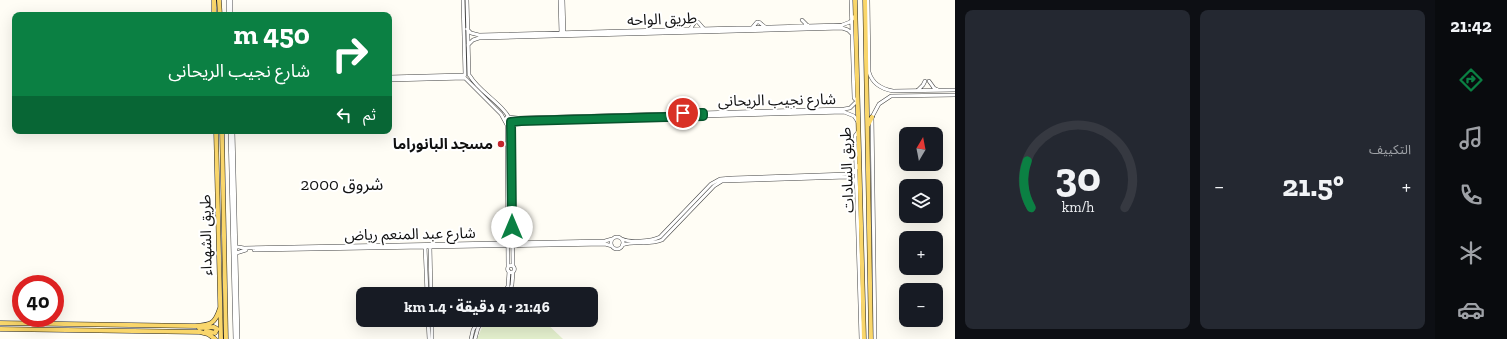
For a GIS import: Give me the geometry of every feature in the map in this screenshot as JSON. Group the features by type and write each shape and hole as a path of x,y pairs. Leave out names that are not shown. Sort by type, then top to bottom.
{"main road":[{"path":"214,0 214,12"},
{"path":"219,0 220,12"},
{"name":"طريق السادات","path":"855,0 854,18 862,260 862,339"},
{"name":"طريق السادات","path":"865,0 871,339"},
{"path":"866,54 869,61"},
{"path":"867,127 872,117"},
{"name":"طريق الشهداء","path":"216,134 221,339"},
{"path":"217,143 220,142 222,134"},
{"name":"طريق الشهداء","path":"222,134 226,339"},
{"path":"860,197 864,201 869,197"},
{"path":"860,210 864,206 869,209"},
{"path":"218,216 220,211 223,210"},
{"path":"857,216 861,222"},
{"path":"870,228 872,224"},
{"path":"858,239 861,232"},
{"path":"870,241 873,246"},
{"path":"858,256 862,260"},
{"path":"0,323 195,326 208,325 213,322 217,317 220,308"},
{"path":"0,329 206,331 214,333 217,329 215,327 202,328 195,326"},
{"path":"200,332 208,334 215,339"}],"street":[{"path":"229,0 230,12"},
{"path":"463,0 466,76 501,114 506,122 510,152"},
{"path":"466,76 468,45 467,0"},
{"path":"560,0 562,25 571,33"},
{"path":"562,34 563,0"},
{"path":"852,0 854,18 852,34 854,98 857,101"},
{"path":"868,0 869,72 871,78 889,90 955,90"},
{"name":"طريق الواحه","path":"468,45 473,40 482,37 840,27 848,24 854,18"},
{"path":"795,26 801,20 808,26"},
{"path":"690,29 696,22 704,29"},
{"path":"752,28 758,22 765,27"},
{"path":"552,33 562,25"},
{"name":"طريق الواحه","path":"529,35 552,33 562,34 795,26 840,27 848,30 852,34"},
{"name":"طريق الواحه","path":"467,29 482,37"},
{"path":"392,78 466,76 509,117 511,122 511,245 514,269 511,272 507,287"},
{"path":"917,91 923,86 925,81"},
{"path":"929,81 934,88 938,90"},
{"path":"889,90 888,94 891,96"},
{"path":"875,339 872,224 872,117 879,104 891,96 955,95"},
{"name":"شارع نجيب الريحانى","path":"509,117 524,119 844,111 850,108 857,101"},
{"name":"شارع نجيب الريحانى","path":"844,111 854,116 858,122"},
{"path":"506,122 509,117"},
{"name":"شارع نجيب الريحانى","path":"506,122 524,119"},
{"path":"858,132 855,136 862,339"},
{"path":"232,134 236,339"},
{"path":"625,243 617,236 612,239 609,244 617,249 625,243 655,243 662,240 690,209 714,186 722,181 785,177 847,176 852,174 859,165"},
{"path":"847,176 856,182"},
{"name":"شارع عبد المنعم رياض","path":"234,246 244,248 609,244 612,239"},
{"name":"شارع عبد المنعم رياض","path":"479,245 503,247 511,245"},
{"path":"511,245 508,267 511,272 511,287"},
{"path":"428,246 428,287"},
{"path":"428,246 431,287"},
{"name":"شارع عبد المنعم رياض","path":"234,254 244,250 348,247"},
{"path":"503,247 509,255"},
{"path":"508,267 513,266"},
{"path":"428,327 428,339"},
{"path":"432,327 432,339"},
{"path":"471,339 475,327"},
{"path":"475,339 479,327"}],"green space":[{"path":"482,327 550,327 563,339 477,339"}],"place":[{"name":"مسجد البانوراما","path":"501,144"}],"district":[{"name":"شروق 2000","path":"342,184"}],"route":[{"path":"512,227 511,122 703,116 703,113 683,113"}]}
